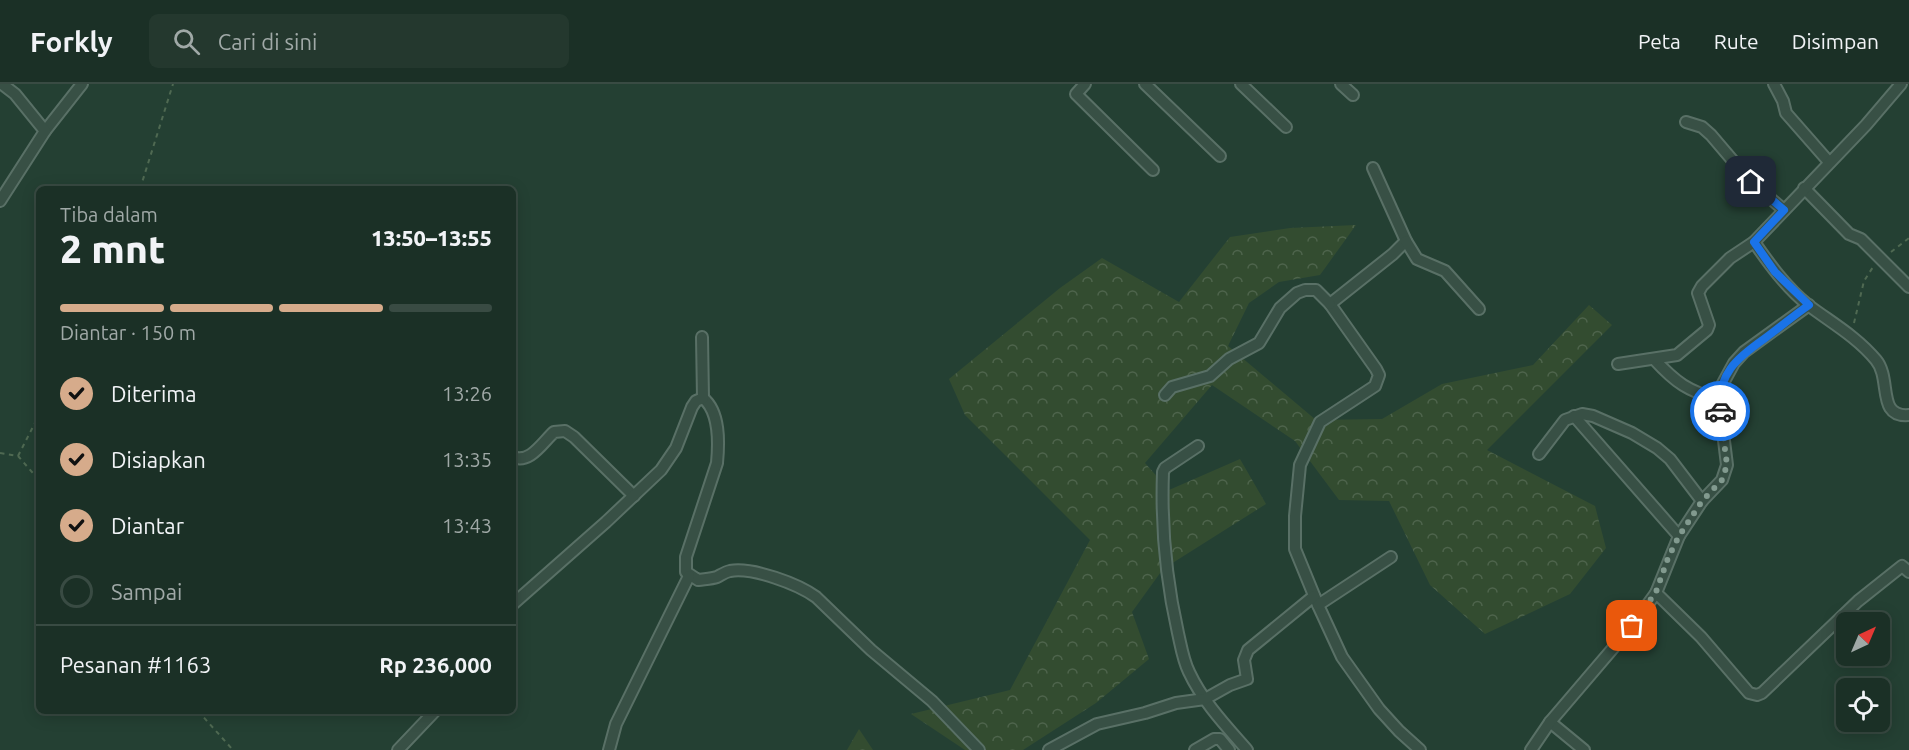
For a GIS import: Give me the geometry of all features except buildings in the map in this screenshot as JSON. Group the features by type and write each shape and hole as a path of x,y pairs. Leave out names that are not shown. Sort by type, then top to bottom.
{"street":[{"path":"2,84 15,94 45,130"},
{"path":"0,201 45,130 82,84"},
{"path":"1086,84 1076,94 1153,170"},
{"path":"1144,84 1220,156"},
{"path":"1240,84 1286,127"},
{"path":"1341,84 1353,95"},
{"path":"1774,84 1783,101 1786,113 1829,162"},
{"path":"1618,364 1677,355 1707,330 1709,325 1698,293 1702,286 1730,258 1754,242 1902,84"},
{"path":"1686,122 1702,127 1711,135 1751,182 1784,210"},
{"path":"1373,168 1406,241 1417,259 1445,271 1479,309"},
{"path":"1804,188 1849,234 1860,239 1909,287"},
{"path":"1330,304 1406,241"},
{"path":"1754,242 1775,272 1809,305 1851,335 1880,366 1886,383 1886,401 1889,408 1895,414 1909,416"},
{"path":"1165,394 1172,387 1206,378 1229,359 1258,343 1280,308 1297,293 1316,290 1330,304 1379,375 1376,386 1323,419 1300,465 1295,516 1296,549 1336,646 1350,670 1379,709 1420,750"},
{"path":"1531,750 1550,722 1632,626 1656,592 1668,558 1679,536 1702,501 1722,480 1727,465 1719,400 1722,385 1734,363 1809,305"},
{"path":"702,337 703,398 710,404 716,422 718,454 686,557 686,572 698,580 714,578 730,571 750,572 792,582 806,590 871,650 932,701 979,750"},
{"path":"1654,359 1692,392 1719,400"},
{"path":"516,601 661,470 676,448 692,407 696,401 703,398"},
{"path":"1539,454 1563,422 1582,414 1593,416 1632,433 1657,448 1670,459 1702,501"},
{"path":"1574,416 1679,536"},
{"path":"516,458 520,460 528,458 554,432 565,431 574,437 634,496"},
{"path":"1198,446 1162,472 1170,600 1185,661 1204,699 1247,750"},
{"path":"1049,750 1097,724 1145,713 1176,702 1204,699 1247,679 1244,660 1248,650 1316,600 1391,557"},
{"path":"1656,592 1701,637 1749,693 1757,695 1762,693 1858,601 1902,566 1909,572"},
{"path":"609,750 616,724 689,576"},
{"path":"398,750 432,714"},
{"path":"1550,722 1584,750"},
{"path":"1196,750 1214,739 1220,739 1229,750"}],"path":[{"path":"141,186 173,84"},
{"path":"1851,335 1864,281 1870,270 1909,238"},
{"path":"18,456 36,421"},
{"path":"0,453 18,456 36,477"},
{"path":"201,714 233,750"}],"green space":[{"path":"1356,225 1320,275 1279,282 1249,303 1228,346 1316,420 1382,419 1442,384 1533,365 1589,305 1612,325 1487,450 1595,506 1606,548 1570,594 1485,634 1430,585 1389,501 1339,500 1295,441 1212,385 1145,463 1169,490 1240,459 1266,504 1163,569 1132,612 1149,659 1096,703 1023,750 965,750 911,714 1010,690 1090,540 965,415 949,379 1060,288 1102,258 1179,302 1230,237 1290,228"},
{"path":"859,729 873,750 847,750"}],"way so far":[{"path":"1632,626 1656,592 1668,558 1679,536 1702,501 1722,480 1727,465 1720,411"}],"route":[{"path":"1720,411 1719,400 1722,385 1734,363 1744,352 1809,305 1775,272 1754,242 1784,210 1751,182"}]}
